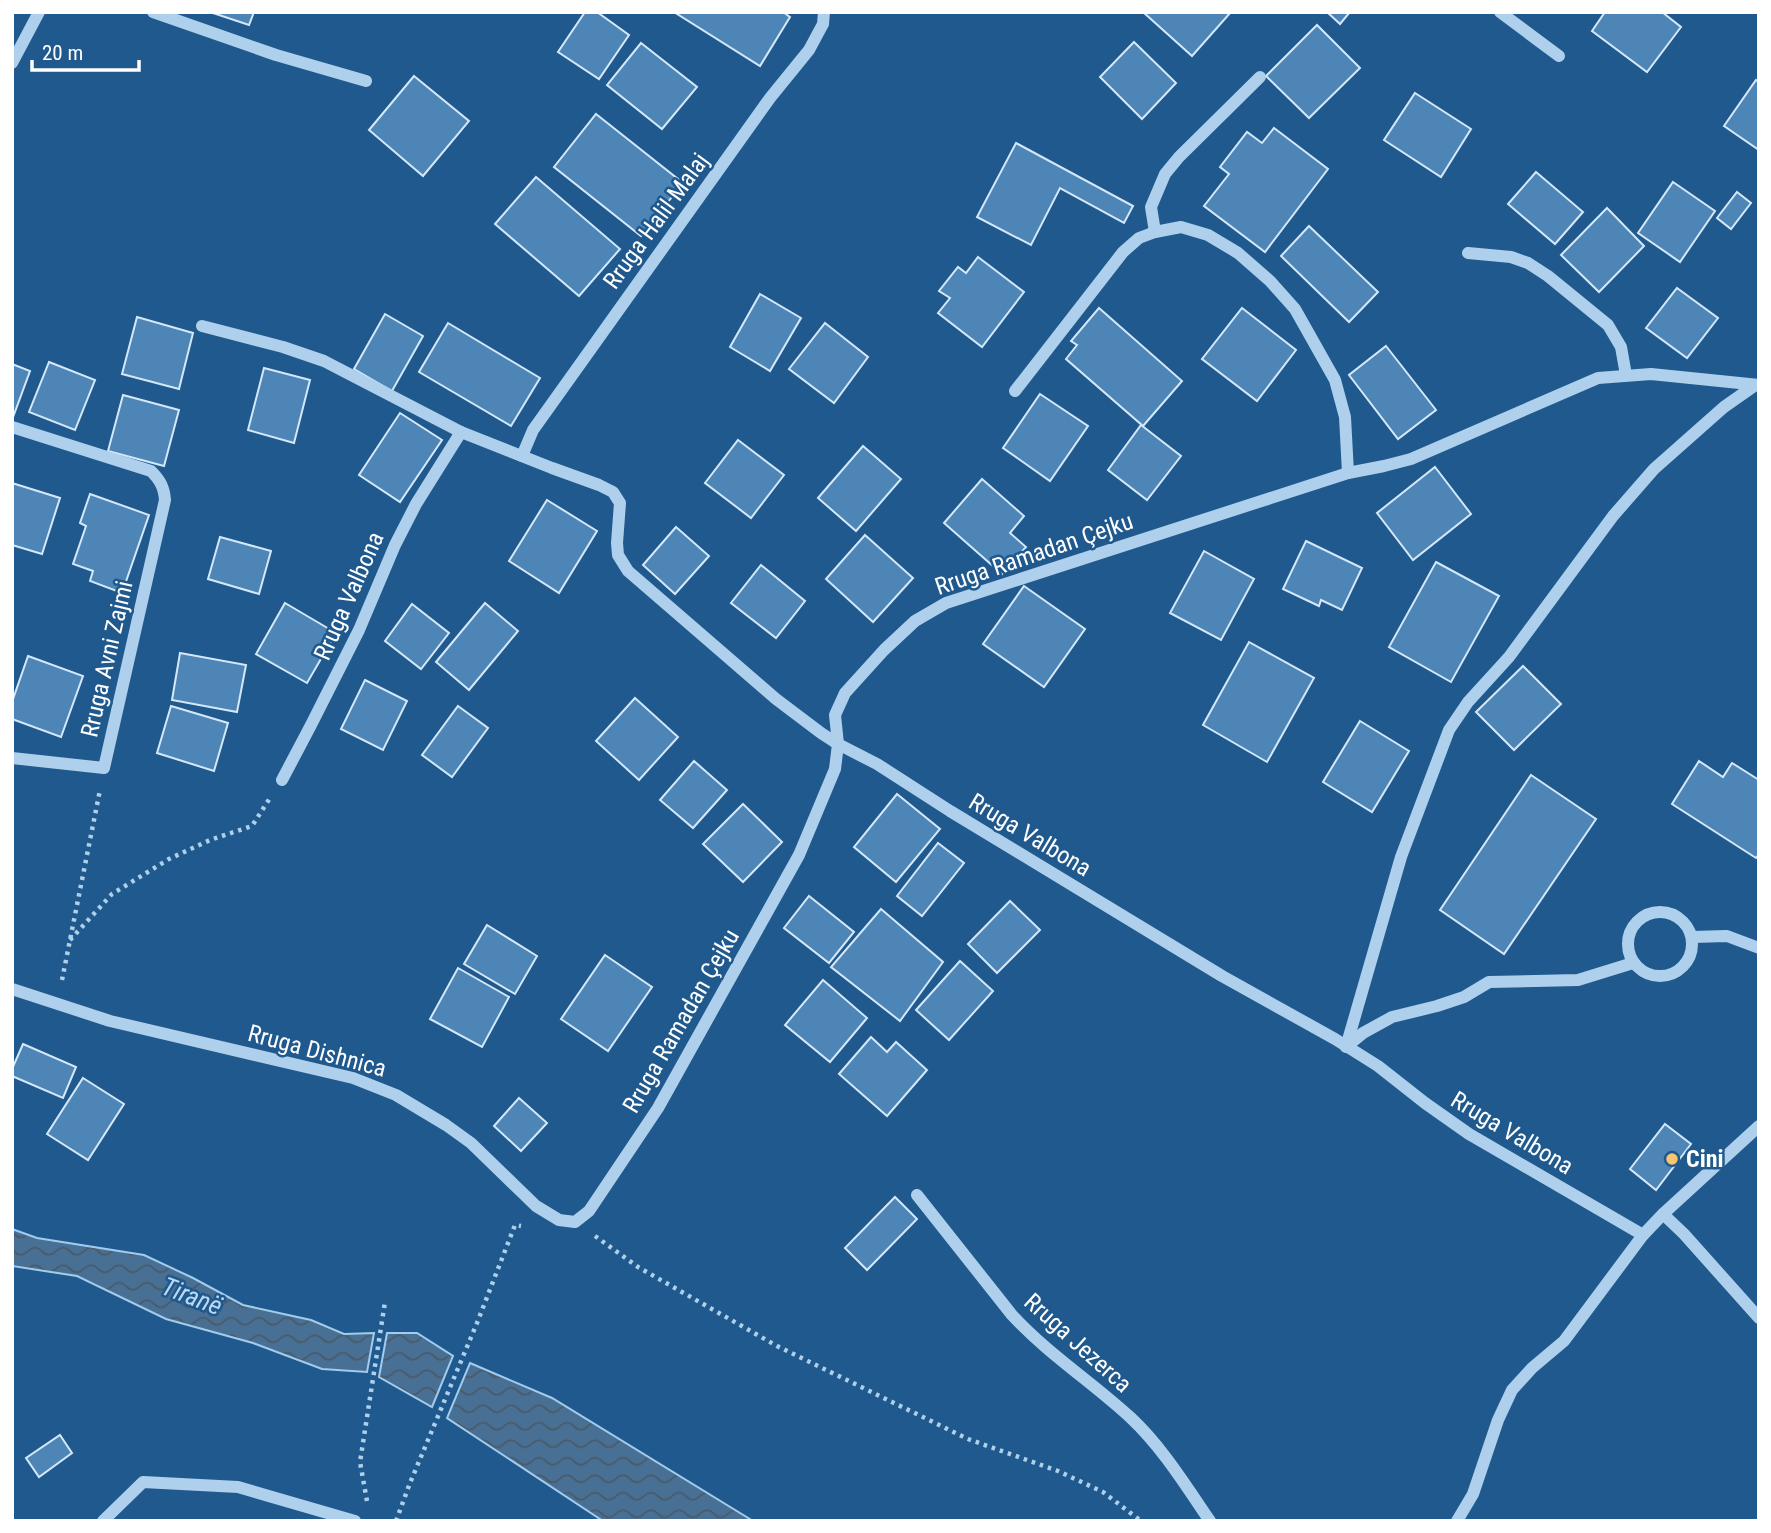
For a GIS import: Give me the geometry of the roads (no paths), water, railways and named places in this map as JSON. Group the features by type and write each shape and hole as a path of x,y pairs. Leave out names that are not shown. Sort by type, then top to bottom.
{"street":[{"path":"12,63 40,12"},
{"path":"153,12 276,55 366,81"},
{"name":"Rruga Halil Malaj","path":"522,456 533,430 770,98 808,50 823,24 824,12"},
{"path":"1500,12 1559,56"},
{"path":"1155,232 1152,207 1165,174 1260,77"},
{"path":"1015,391 1123,252 1139,237 1181,228 1208,235 1238,253 1270,281 1295,309 1335,380 1345,417 1348,473"},
{"path":"1468,253 1511,257 1528,263 1548,276 1608,325 1621,347 1626,376"},
{"name":"Rruga Valbona","path":"202,326 283,347 324,361 461,432 614,492 620,503 618,555 628,571 776,699 838,744 877,764 1210,969 1346,1046 1378,1066 1469,1134 1643,1235"},
{"name":"Rruga Ramadan Çejku","path":"575,1222 589,1211 658,1108 799,855 835,769 838,744 835,715 845,694 884,650 915,621 946,603 1348,473 1411,459 1598,378 1651,374 1756,386"},
{"path":"1346,1046 1401,857 1449,730 1468,702 1509,657 1613,516 1654,469 1724,407 1756,386"},
{"name":"Rruga Avni Zajmi","path":"12,427 151,471 159,478 165,500 104,768 12,758"},
{"name":"Rruga Valbona","path":"282,780 359,630 410,514 461,432"},
{"path":"1662,911 1681,919 1692,937 1689,959 1683,968 1662,977 1641,971 1628,953 1629,933 1634,923 1652,912 1662,911"},
{"path":"1692,937 1727,936 1759,948"},
{"path":"1346,1046 1392,1017 1464,997 1489,982 1577,980 1633,963"},
{"name":"Rruga Dishnica","path":"12,989 110,1021 353,1078 396,1095 471,1143 536,1206 559,1220 575,1222"},
{"path":"1457,1521 1473,1494 1498,1420 1512,1390 1563,1340 1662,1214 1759,1126"},
{"name":"Rruga Jezerca","path":"917,1195 1029,1333 1133,1419 1157,1447 1210,1521"},
{"path":"1662,1214 1684,1234 1759,1318"},
{"path":"103,1521 143,1482 238,1487 355,1521"}],"water":[{"name":"Tiranë","path":"12,1229 37,1238 144,1255 243,1305 311,1320 344,1334 374,1333 367,1372 322,1369 253,1343 166,1319 77,1276 12,1266"},
{"path":"387,1333 417,1333 453,1356 432,1407 379,1377"},
{"path":"470,1363 552,1398 753,1521 603,1521 447,1418"}],"place":[{"name":"Cini","path":"1672,1159"}]}
